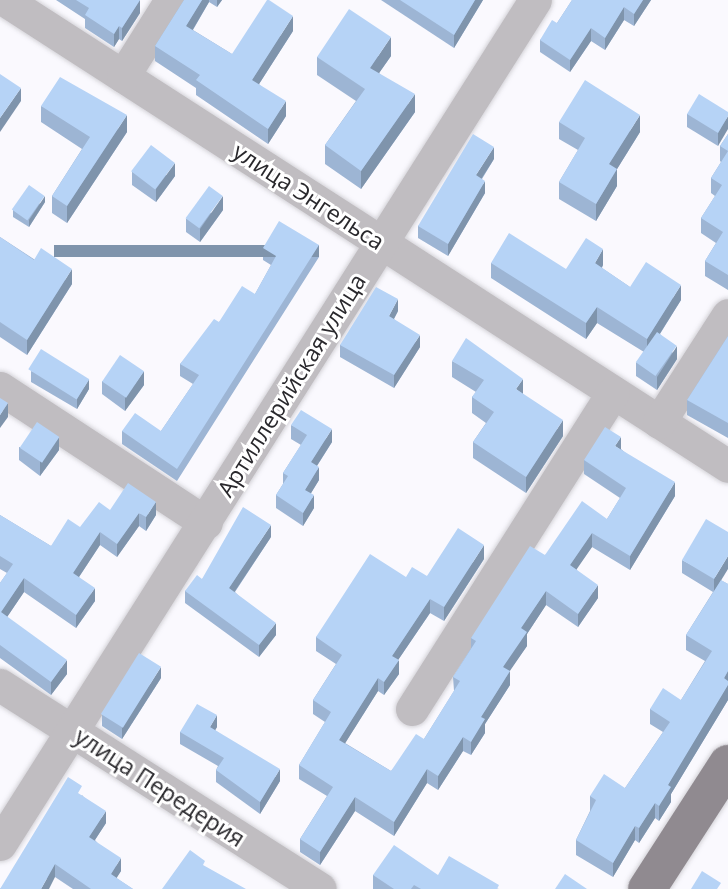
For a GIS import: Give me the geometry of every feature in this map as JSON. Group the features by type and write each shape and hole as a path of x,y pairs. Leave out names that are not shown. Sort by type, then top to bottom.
{"main road":[{"path":"647,889 728,764"}],"street":[{"name":"улица Энгельса","path":"5,0 728,466"},
{"path":"123,76 171,0"},
{"name":"Артиллерийская улица","path":"0,844 206,523 380,241 535,0"},
{"path":"659,422 728,316"},
{"name":"Артиллерийская улица","path":"0,388 206,523"},
{"path":"412,709 613,392"},
{"name":"улица Передерия","path":"0,685 320,889"}],"building":[{"path":"76,0 140,0 122,28 119,26 114,34 85,15 89,8"},
{"path":"184,0 202,0 186,26 232,54 267,0 293,16 252,80 286,101 268,129 196,80 200,75 155,46"},
{"path":"400,0 475,0 454,35"},
{"path":"572,0 643,0 634,14 624,7 605,38 591,28 570,60 540,40 552,20 557,23"},
{"path":"349,9 391,37 370,68 415,94 361,171 325,145 365,89 317,57"},
{"path":"0,74 21,88 0,118"},
{"path":"60,77 127,115 67,206 52,196 90,137 41,106"},
{"path":"585,80 640,115 609,164 617,169 596,204 559,182 585,138 559,122"},
{"path":"699,94 728,112 718,133 687,114"},
{"path":"473,134 494,147 476,175 485,181 448,244 418,226"},
{"path":"728,134 728,151 720,146"},
{"path":"151,145 175,163 155,189 131,171"},
{"path":"728,151 728,275 705,261 723,232 701,218 722,185 711,178"},
{"path":"29,185 45,196 27,220 12,210"},
{"path":"209,186 223,196 199,228 185,218"},
{"path":"279,221 319,245 177,469 122,431 135,413 161,431 199,375 180,364 214,319 219,322 242,286 255,294 276,256 263,248"},
{"path":"509,233 566,269 586,238 603,249 595,263 630,287 646,262 681,285 647,339 597,307 586,323 491,263"},
{"path":"0,237 34,260 41,248 72,269 27,340 0,322"},
{"path":"376,287 398,299 389,316 420,335 394,375 340,345"},
{"path":"657,332 677,346 655,376 636,362"},
{"path":"728,336 728,423 687,400"},
{"path":"466,338 523,379 516,389 563,420 526,477 473,442 494,412 472,397 484,380 452,361"},
{"path":"41,349 89,379 77,400 28,369"},
{"path":"120,355 144,371 126,398 102,382"},
{"path":"0,398 8,403 0,415"},
{"path":"301,410 332,429 311,462 319,467 305,490 314,495 303,513 276,495 288,476 283,473 307,435 291,425"},
{"path":"37,422 59,437 42,463 20,448"},
{"path":"605,427 621,437 615,446 675,482 630,556 592,533 570,565 598,585 578,614 546,591 521,628 527,632 503,667 510,671 481,717 485,719 471,742 463,737 438,776 427,769 394,822 355,797 320,852 300,839 333,787 299,765 331,712 313,700 342,655 316,637 370,554 406,577 412,567 427,576 458,528 484,545 444,607 430,599 392,656 399,660 384,682 378,678 339,740 391,771 416,734 424,739 460,681 453,677 476,641 471,638 530,546 545,555 582,501 607,519 626,488 584,460"},
{"path":"128,483 156,502 146,517 139,513 117,544 100,532 73,573 95,588 76,615 24,578 1,612 67,660 51,682 0,645 0,583 13,564 0,556 0,515 51,546 68,519 80,527 99,502 110,510"},
{"path":"243,507 271,525 229,588 276,623 259,645 185,591 197,575 202,579"},
{"path":"706,519 728,532 728,556 714,579 682,560"},
{"path":"721,580 728,584 728,671 724,678 728,685 668,785 671,787 659,806 655,803 639,828 635,826 613,863 576,840 596,800 590,796 604,774 625,788 670,722 650,709 663,688 681,700 712,651 686,635"},
{"path":"139,653 161,667 123,728 101,714"},
{"path":"197,704 217,715 210,727 280,769 260,802 216,770 224,758 180,732"},
{"path":"68,777 82,786 78,793 106,811 89,837 121,858 111,874 133,889 91,889 55,864 41,889 0,889"},
{"path":"394,845 438,875 449,856 499,885 497,889 421,889 414,885 411,889 394,889 373,875"},
{"path":"190,850 205,861 203,865 246,889 162,889"},
{"path":"702,871 721,883 717,889 691,889"},
{"path":"565,874 587,889 555,889"}]}
